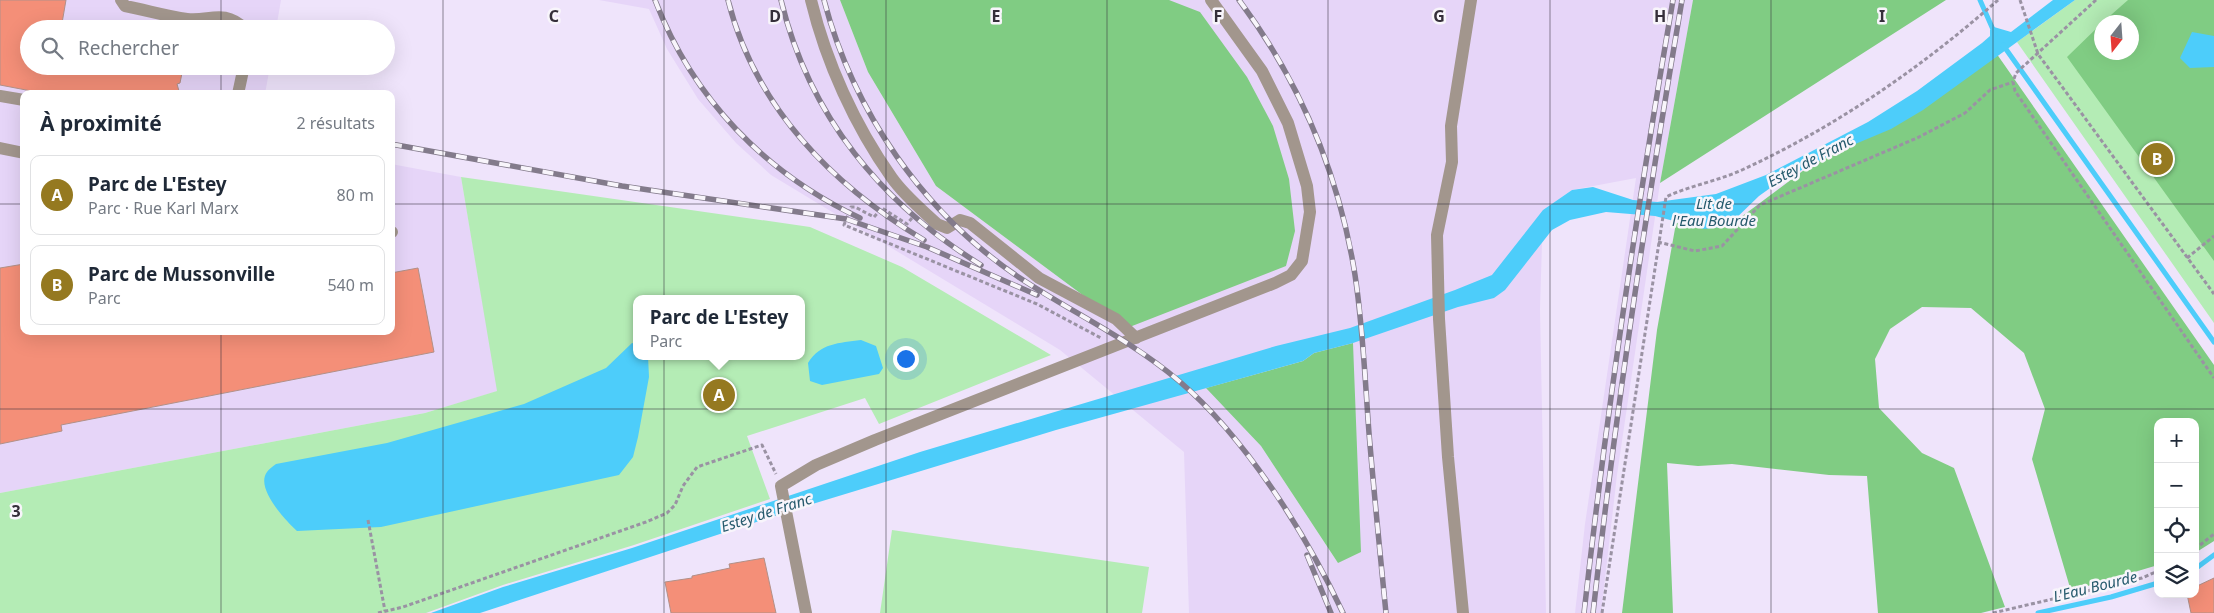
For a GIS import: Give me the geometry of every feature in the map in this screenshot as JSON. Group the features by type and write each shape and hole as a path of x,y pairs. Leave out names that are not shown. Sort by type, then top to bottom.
{"street":[{"path":"121,0 126,6 189,19 213,15 232,20"},
{"path":"811,0 818,28 842,88 871,145 893,179 920,208 942,227 950,227 960,220 970,223 1039,278 1116,319 1136,338"},
{"path":"806,613 782,491 816,465 1275,283 1291,275 1302,261 1308,237 1310,212 1307,186 1288,123 1262,71 1211,0"},
{"path":"1463,613 1448,457 1439,319 1437,235 1452,162 1451,126 1471,0"},
{"path":"239,90 242,75"},
{"path":"0,96 20,99"},
{"path":"0,148 20,152"}],"path":[{"path":"1602,613 1660,225 1666,197 1681,190 1713,182 1794,144 1869,100 1975,20 1998,0"},
{"path":"2020,0 2038,54 2214,294"},
{"path":"2096,0 2016,74 2013,82 2015,91 2214,378"},
{"path":"1658,242 1695,251 1722,246 1760,205 1917,138 1965,114 1990,90 2013,82"},
{"path":"920,208 906,224 882,208 874,217 856,207 851,207 844,225 1037,304 1114,347"},
{"path":"2187,258 2214,236"},
{"path":"378,613 609,536 668,513 675,505 690,474 697,467 762,445 782,491"},
{"path":"368,520 385,611"},
{"path":"2199,546 2214,534"},
{"path":"1993,613 2142,578 2154,573"}],"shaded area":[{"path":"0,0 281,0 278,20 20,20 20,75 268,75 266,90 20,90 20,335 395,335 395,165 461,177 498,391 425,413 0,493"},
{"path":"599,0 840,0 868,72 936,186 1127,328 1169,0 1693,0 1660,183 1617,475 1601,613 1575,613 1585,524 1636,178 1572,190 1543,210 1540,309 1546,613 1189,613 1184,452 1060,350 771,175 736,143 698,99 667,49 649,9","holes":["1314,353 1338,563 1261,446 1207,388 1303,361"]}],"green space":[{"path":"840,0 1169,0 1200,12 1247,77 1273,126 1289,179 1295,231 1286,266 1127,328 936,186 868,72"},
{"path":"1693,0 1946,0 1660,183"},
{"path":"2075,0 2214,0 2214,323 2017,42"},
{"path":"2128,0 2214,0 2214,261 2067,57 2094,31 2094,60 2139,60 2139,15 2111,15"},
{"path":"1994,50 2214,365 2214,541 2199,550 2199,418 2154,418 2154,566 2071,591 2032,459 2045,409 2024,353 1971,308 1922,307 1890,329 1875,359 1879,408 1922,453 1954,468 2005,607 1981,613 1878,613 1867,476 1829,475 1732,464 1698,466 1667,463 1673,613 1622,613 1657,330 1676,223 1729,226 1808,167"},
{"path":"461,177 810,227 902,267 1051,355 879,424 865,398 747,436 770,499 634,545 503,585 426,613 0,613 0,493 425,413 497,391"},
{"path":"1353,343 1361,552 1338,563 1261,446 1206,388 1303,361 1314,353"},
{"path":"892,530 1149,567 1142,613 880,613"}],"water":[{"name":"Lit de l'Eau Bourde","path":"2053,0 2075,0 1923,110 1891,129 1841,150 1780,181 1759,196 1728,226 1704,229 1655,216 1606,212 1570,220 1552,230 1505,290 1494,298 1458,307 1353,343 1314,353 1303,361 1056,430 796,509 480,613 431,613 503,587 632,548 920,452 1276,346 1350,328 1455,290 1492,275 1543,210 1572,190 1593,187 1633,200 1657,202 1716,194 1766,175 1868,122 1917,91 1982,43 1990,36 1990,30 1994,27 2011,32"},
{"path":"2192,32 2214,36 2214,67 2190,68 2180,58"},
{"path":"861,340 876,346 883,368 879,374 822,385 810,381 808,363 818,351 831,345"},
{"path":"632,343 633,360 648,360 649,377 633,457 619,475 381,527 297,531 279,512 268,495 264,479 268,471 276,464 387,443 524,404 606,368"}],"building":[{"path":"0,0 66,0 63,20 20,20 20,75 182,75 180,83 177,84 179,90 26,90 0,85"},
{"path":"20,265 20,335 395,335 395,272 418,268 434,352 61,425 62,431 0,444 0,268"},
{"path":"764,558 776,613 671,613 665,582 692,578 692,576 730,568 729,564"},
{"path":"2214,578 2214,613 2191,613 2188,598 2199,598 2199,585"}],"waterway":[{"path":"1980,0 1995,34"},
{"path":"2003,45 2214,342"},
{"name":"L'Eau Bourde","path":"2199,566 2214,555"},
{"name":"L'Eau Bourde","path":"2038,613 2111,597 2154,584"}],"railway":[{"path":"655,0 671,36 690,70 712,101 736,129 763,155 793,179 825,200 860,218"},
{"path":"728,0 740,39 757,75 778,108 802,140 858,194 924,240"},
{"path":"781,0 794,42 810,82 830,119 854,153 882,185 912,214 945,241 981,265"},
{"path":"824,0 837,41 853,81 873,120 897,157 923,191 953,223 985,252 1040,291 1122,340 1161,366 1204,404 1251,459 1293,520 1343,613"},
{"path":"1239,0 1281,63 1314,130 1339,201 1348,238 1360,314 1386,613"},
{"path":"1584,613 1624,306 1673,0"},
{"path":"1593,613 1633,306 1682,0"},
{"path":"395,145 622,186 846,219 927,247 1037,295"},
{"path":"1307,555 1331,613"}],"place":[{"name":"Parc de Mussonville","path":"2157,159"},
{"name":"Parc de L'Estey","path":"719,395"}],"water label":[{"name":"Estey de Franc","path":"1810,160"},
{"name":"Estey de Franc","path":"766,512"}]}
